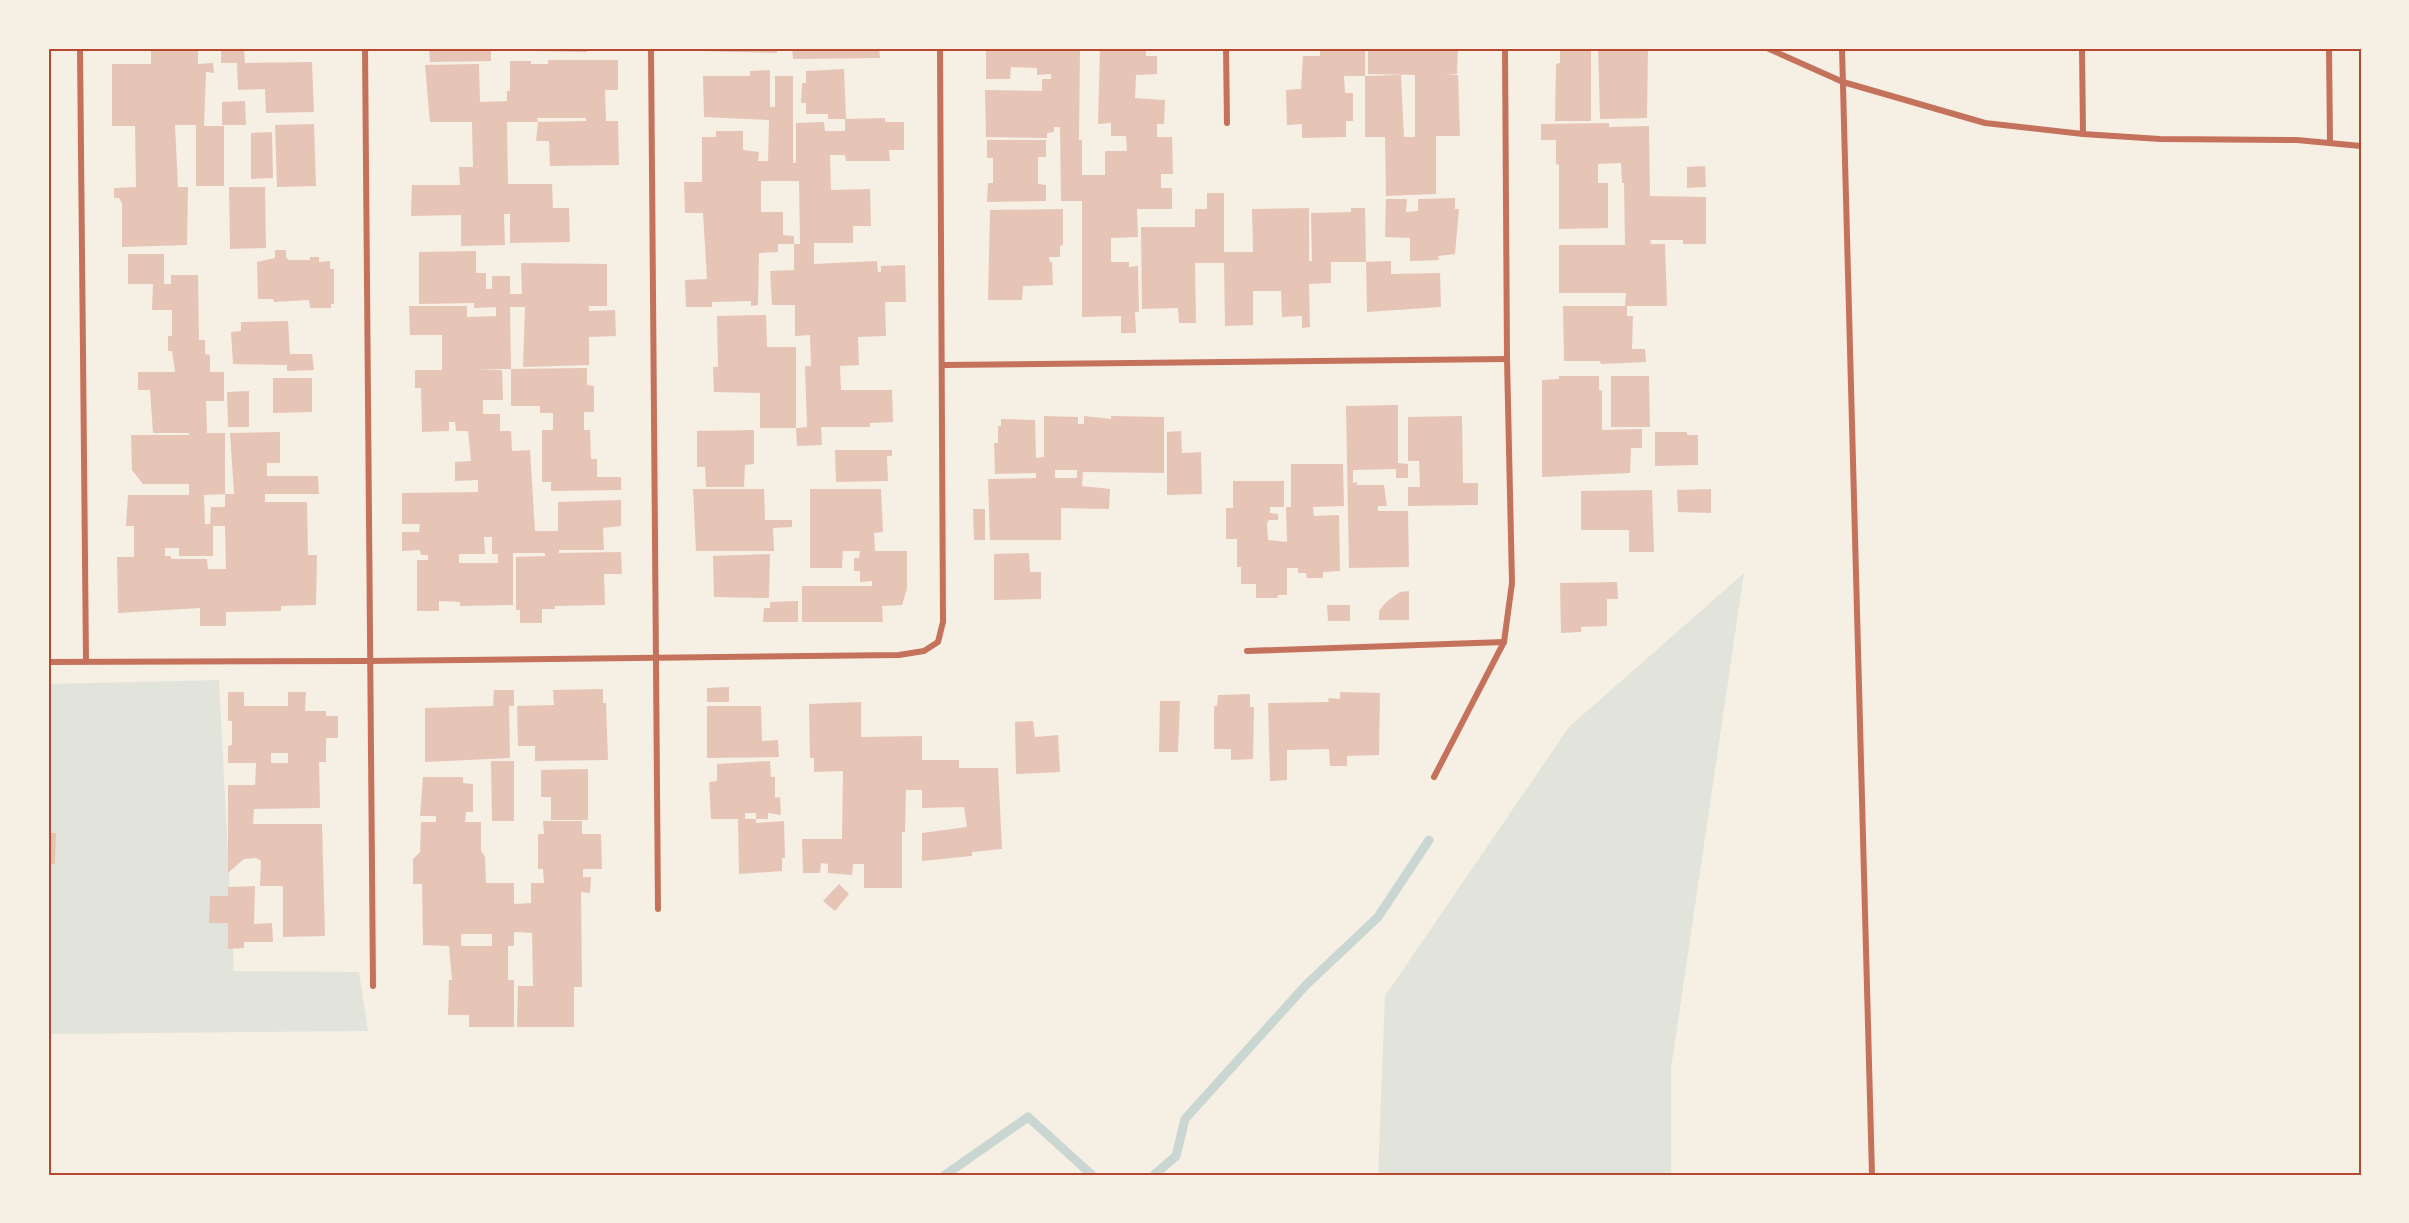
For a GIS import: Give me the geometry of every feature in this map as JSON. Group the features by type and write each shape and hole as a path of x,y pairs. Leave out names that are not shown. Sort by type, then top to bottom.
{"street":[{"path":"80,48 86,661"},
{"path":"365,48 368,661 373,986"},
{"path":"651,48 654,658 658,909"},
{"path":"48,662 899,655 924,651 938,642 943,622 944,365 940,48"},
{"path":"1226,48 1227,123"},
{"path":"1434,777 1504,642 1512,583 1507,359 1505,48"},
{"path":"1767,48 1843,82 1985,123 2083,135 2361,146"},
{"path":"1842,48 1872,1175"},
{"path":"2082,48 2083,135"},
{"path":"2329,48 2330,143"},
{"path":"944,365 1507,359"},
{"path":"1247,651 1504,642"}],"shaded area":[{"path":"1744,573 1671,1069 1671,1175 1378,1175 1385,996 1569,727"},
{"path":"219,680 234,971 359,972 368,1031 48,1034 48,684"}],"building":[{"path":"151,48 198,48 198,64 213,63 214,73 206,72 204,126 224,126 224,186 196,186 196,125 175,125 178,187 188,187 187,245 122,247 122,203 119,198 114,198 114,188 136,187 135,126 112,126 112,64 151,64"},
{"path":"221,48 244,48 245,63 312,62 314,112 266,113 265,89 238,90 237,63 221,63"},
{"path":"429,48 491,48 491,61 430,62"},
{"path":"534,48 587,48 587,52 534,51"},
{"path":"701,48 777,48 777,53 701,51"},
{"path":"792,48 879,48 880,58 793,59"},
{"path":"986,48 1080,48 1079,140 1082,140 1082,175 1105,175 1105,151 1127,151 1126,136 1111,136 1111,123 1098,124 1100,48 1146,48 1146,56 1157,56 1157,74 1136,75 1135,98 1165,100 1164,124 1157,124 1157,137 1172,137 1173,174 1161,174 1161,188 1172,188 1172,209 1137,209 1138,237 1111,238 1111,262 1129,262 1129,267 1138,266 1139,312 1135,312 1136,333 1121,333 1121,316 1082,317 1082,201 1061,201 1060,127 1054,127 1054,132 1047,133 1047,138 986,137 985,90 1042,91 1042,79 1051,79 1051,74 1037,75 1037,68 1011,67 1010,79 986,79"},
{"path":"1320,48 1365,48 1365,76 1344,76 1345,93 1353,93 1353,121 1346,121 1346,137 1302,138 1302,124 1287,125 1286,90 1301,89 1303,56 1320,56"},
{"path":"1368,48 1458,48 1457,74 1444,74 1458,75 1460,136 1436,136 1436,194 1386,196 1385,137 1365,137 1365,76 1401,75 1404,137 1415,137 1415,75 1368,74"},
{"path":"1560,48 1591,48 1591,121 1555,121 1556,64 1560,63"},
{"path":"1598,48 1648,48 1647,118 1600,119"},
{"path":"548,60 618,60 618,90 605,90 606,121 618,121 619,165 550,166 549,141 536,141 538,122 507,122 508,184 552,184 553,208 569,208 570,242 510,243 510,214 504,214 505,245 461,246 461,215 411,216 412,185 460,185 459,167 473,167 472,122 430,122 425,65 479,64 480,102 507,101 507,91 510,91 510,61 548,64","holes":["537,118 586,118 586,121 538,122"]},
{"path":"844,69 846,119 828,119 828,114 806,114 806,103 801,103 802,83 806,83 806,71"},
{"path":"770,70 770,107 775,107 775,76 793,76 793,163 796,163 796,123 824,122 825,131 845,131 845,119 885,118 885,122 904,122 904,150 889,150 890,161 846,161 845,155 830,155 831,190 870,189 871,226 853,226 853,243 814,243 814,264 877,261 878,272 881,272 881,266 905,265 906,302 885,302 886,336 858,337 859,365 840,366 841,390 892,390 893,422 870,423 870,427 821,427 822,445 797,446 796,428 807,427 805,366 811,366 810,335 795,336 795,305 772,305 770,271 794,270 794,244 778,244 778,252 759,253 758,305 751,306 751,301 712,302 712,307 686,307 685,280 707,279 703,213 685,213 684,182 702,182 702,137 716,137 716,131 743,131 743,150 759,152 758,161 768,161 769,120 704,117 703,76 750,76 750,71","holes":["761,181 799,181 800,244 794,244 794,236 783,235 783,212 761,212"]},
{"path":"245,101 246,125 222,125 222,102"},
{"path":"1609,123 1609,127 1649,126 1650,196 1706,197 1706,244 1683,244 1683,240 1650,240 1651,244 1665,244 1667,306 1627,306 1627,316 1633,316 1632,349 1645,349 1646,362 1601,364 1600,361 1564,361 1563,306 1625,306 1626,293 1559,293 1559,245 1625,245 1624,183 1622,183 1621,163 1598,164 1598,183 1608,183 1608,228 1559,229 1559,165 1556,164 1556,140 1541,140 1541,124"},
{"path":"314,124 316,186 277,187 275,125"},
{"path":"272,132 273,178 251,179 251,133"},
{"path":"987,140 1046,140 1046,157 1038,157 1038,184 1046,185 1046,201 987,202 988,183 993,183 993,158 987,158"},
{"path":"1705,166 1706,187 1687,188 1687,167"},
{"path":"229,187 265,187 266,248 230,249"},
{"path":"1207,193 1224,193 1224,252 1253,252 1252,209 1309,208 1309,261 1312,261 1311,213 1351,212 1351,208 1365,208 1366,262 1331,262 1331,283 1309,284 1310,327 1302,328 1302,316 1282,317 1281,291 1253,291 1253,325 1225,326 1224,263 1195,263 1196,323 1179,323 1178,308 1142,309 1141,227 1195,227 1195,209 1207,209"},
{"path":"1455,198 1455,209 1459,209 1455,254 1438,256 1439,260 1410,261 1410,238 1385,237 1386,199 1407,199 1406,212 1418,211 1418,199"},
{"path":"1063,209 1063,245 1060,246 1060,257 1049,257 1052,262 1053,285 1023,286 1022,300 988,300 990,210"},
{"path":"275,250 286,250 286,257 289,260 310,260 310,257 319,257 319,262 330,261 330,269 334,269 334,304 331,304 331,308 310,308 309,300 274,302 273,299 258,299 257,262 275,258"},
{"path":"476,251 476,273 486,273 486,289 492,289 492,276 510,276 510,294 522,294 521,263 607,264 607,306 589,306 589,311 615,310 616,336 589,337 589,365 523,367 525,307 510,307 511,369 476,369 502,370 503,400 483,400 483,414 500,414 500,431 511,431 512,451 530,450 535,531 558,531 558,502 621,500 621,526 603,528 604,550 559,550 559,553 621,552 622,574 604,574 605,605 555,606 555,609 542,609 542,623 520,623 520,610 516,610 516,557 545,556 545,553 513,553 513,605 460,606 460,602 439,601 439,611 417,611 417,560 428,560 428,555 421,555 420,550 402,551 402,532 419,532 420,524 402,524 402,493 478,492 478,480 455,481 455,462 471,461 468,431 456,431 455,422 449,422 449,431 422,432 421,388 415,388 415,370 442,370 442,335 410,335 409,306 467,306 467,317 496,316 496,307 474,308 474,303 419,304 419,252","holes":["484,537 492,537 492,554 498,554 498,563 459,563 459,554 485,554"]},
{"path":"128,254 164,254 164,284 171,284 171,275 198,275 199,340 205,340 205,354 210,355 210,372 224,372 224,401 206,401 207,433 225,433 225,494 234,494 230,433 280,432 280,463 267,463 267,476 318,476 319,494 265,494 265,502 307,502 308,555 317,555 316,605 281,606 281,611 226,612 226,626 200,626 200,608 118,613 117,557 134,557 134,526 126,526 128,495 189,495 189,484 143,484 132,470 131,435 189,435 189,433 153,433 150,390 138,390 138,372 175,372 172,351 168,351 168,336 172,336 172,310 152,310 153,284 128,284","holes":["225,494 225,507 211,507 210,524 205,524 204,495","213,526 225,526 226,569 208,569 207,559 171,559 171,556 165,556 165,548 179,548 179,556 213,556"]},
{"path":"1391,261 1391,274 1440,273 1441,307 1367,312 1366,262"},
{"path":"766,315 767,347 796,347 796,428 760,428 760,393 714,392 713,367 718,367 717,316"},
{"path":"288,321 290,354 312,354 314,370 287,371 287,365 233,364 231,332 241,331 241,322"},
{"path":"587,368 587,385 594,386 594,412 584,412 584,430 590,430 591,459 597,459 597,477 621,477 621,490 551,491 551,482 542,482 542,430 553,430 553,413 540,413 540,406 511,406 511,369"},
{"path":"1559,376 1599,376 1599,390 1602,391 1602,430 1642,429 1642,448 1631,448 1630,473 1542,477 1542,380 1559,379"},
{"path":"1611,376 1649,376 1650,427 1611,427"},
{"path":"273,378 312,378 312,412 273,413"},
{"path":"249,391 249,427 228,427 227,392"},
{"path":"1398,405 1398,463 1408,464 1408,478 1396,478 1396,469 1353,470 1353,483 1384,485 1387,506 1378,506 1378,511 1408,511 1409,567 1349,568 1346,406"},
{"path":"1044,416 1078,417 1078,424 1084,424 1084,416 1111,419 1111,416 1164,417 1164,473 1083,472 1082,486 1110,489 1109,509 1061,508 1061,540 990,540 988,479 1036,478 1036,473 995,474 994,443 998,443 998,426 1001,426 1001,419 1035,420 1036,458 1044,457","holes":["1055,470 1077,470 1077,478 1055,478"]},
{"path":"1462,416 1463,483 1478,483 1478,505 1408,506 1408,487 1420,487 1419,461 1408,461 1408,417"},
{"path":"754,430 754,464 745,465 744,487 706,487 705,467 697,467 697,431"},
{"path":"1181,431 1182,453 1201,452 1202,494 1167,495 1167,432"},
{"path":"1655,432 1687,432 1687,435 1698,435 1698,465 1655,466"},
{"path":"835,450 892,450 892,456 887,456 888,481 836,482"},
{"path":"1291,464 1343,464 1344,506 1313,507 1314,516 1339,515 1340,571 1323,572 1323,578 1307,578 1306,573 1298,573 1298,568 1287,568 1287,595 1278,595 1277,598 1256,598 1256,584 1241,584 1241,567 1237,567 1237,539 1226,539 1226,508 1233,508 1233,481 1284,481 1284,507 1270,507 1270,513 1278,514 1278,520 1269,520 1267,523 1268,540 1287,542 1286,507 1291,507"},
{"path":"693,489 764,489 765,520 792,520 792,527 773,528 774,551 696,551"},
{"path":"810,489 881,489 883,532 874,533 875,551 907,551 907,589 902,605 882,606 883,622 802,622 802,586 872,586 872,581 860,582 860,571 854,571 854,558 859,558 860,551 843,551 842,568 810,568"},
{"path":"1711,489 1711,513 1678,512 1677,490"},
{"path":"1652,490 1654,552 1629,552 1629,530 1581,530 1581,491"},
{"path":"973,509 985,509 985,540 974,540"},
{"path":"1029,553 1030,572 1041,572 1041,599 994,600 994,554"},
{"path":"770,554 769,598 714,597 713,556"},
{"path":"1617,582 1618,599 1607,599 1607,626 1581,627 1581,632 1561,633 1560,583"},
{"path":"1409,591 1409,620 1379,620 1379,611 1386,602 1400,592"},
{"path":"798,601 798,622 763,622 764,608 770,608 770,602"},
{"path":"1327,605 1350,605 1350,621 1328,621"},
{"path":"729,687 729,702 707,702 707,688"},
{"path":"603,689 603,703 606,703 608,760 535,761 535,746 518,746 517,706 554,705 553,690"},
{"path":"494,690 514,690 514,706 509,706 510,758 425,762 425,708 493,706"},
{"path":"228,692 244,692 244,706 288,706 288,692 306,692 305,711 326,711 326,716 338,716 338,738 326,738 326,762 319,762 320,808 254,809 253,824 322,824 325,936 283,937 283,886 260,886 261,861 256,858 244,859 228,873 228,785 255,785 256,763 228,763 228,746 232,745 232,721 228,721","holes":["271,753 288,753 288,763 271,763"]},
{"path":"1340,692 1380,693 1379,755 1347,756 1347,766 1330,766 1329,749 1287,750 1287,780 1270,781 1268,703 1329,702 1328,698 1340,699"},
{"path":"1250,694 1250,707 1254,707 1253,759 1231,760 1231,749 1214,749 1214,706 1217,706 1218,695"},
{"path":"1160,701 1180,701 1178,752 1159,752"},
{"path":"861,702 861,737 922,736 922,760 959,760 959,768 998,768 1002,849 972,852 972,856 922,861 922,833 967,827 964,807 922,808 922,790 906,790 905,832 902,832 902,888 864,888 864,864 853,864 852,875 828,873 828,864 821,863 820,873 803,873 802,839 842,839 843,771 814,772 814,758 810,758 809,704"},
{"path":"707,706 761,706 762,741 778,740 779,757 707,758"},
{"path":"1033,721 1035,737 1058,735 1060,772 1016,774 1015,722"},
{"path":"491,761 514,761 514,821 492,821"},
{"path":"770,761 771,777 775,777 775,798 780,797 781,815 768,813 768,819 756,819 756,823 784,821 785,858 782,858 782,871 739,874 738,819 711,819 709,782 717,781 717,764","holes":["745,813 756,813 756,819 745,819"]},
{"path":"588,769 588,820 551,820 551,797 541,797 541,770"},
{"path":"423,777 463,777 463,783 473,784 473,812 466,812 465,822 481,822 481,851 485,857 486,883 514,883 514,904 531,903 531,883 544,883 543,869 538,869 538,834 544,834 543,821 582,821 582,834 601,834 602,869 583,869 583,877 591,877 590,893 581,892 582,987 574,987 574,1027 517,1027 518,986 533,986 532,933 514,932 514,946 508,946 508,980 514,980 514,1027 469,1027 469,1015 448,1015 449,980 452,980 449,946 423,945 422,884 413,884 413,859 420,852 421,822 436,822 436,816 420,816","holes":["461,934 492,934 492,946 461,946"]},
{"path":"48,833 56,833 55,864 48,864"},
{"path":"839,884 849,894 835,911 823,901"},
{"path":"255,886 254,924 272,923 273,942 244,942 244,948 228,949 228,923 209,923 210,896 228,896 228,887"}],"waterway":[{"path":"1154,1175 1176,1156 1185,1119 1306,985 1378,917 1429,840"},
{"path":"945,1175 1028,1117 1092,1175"}]}
